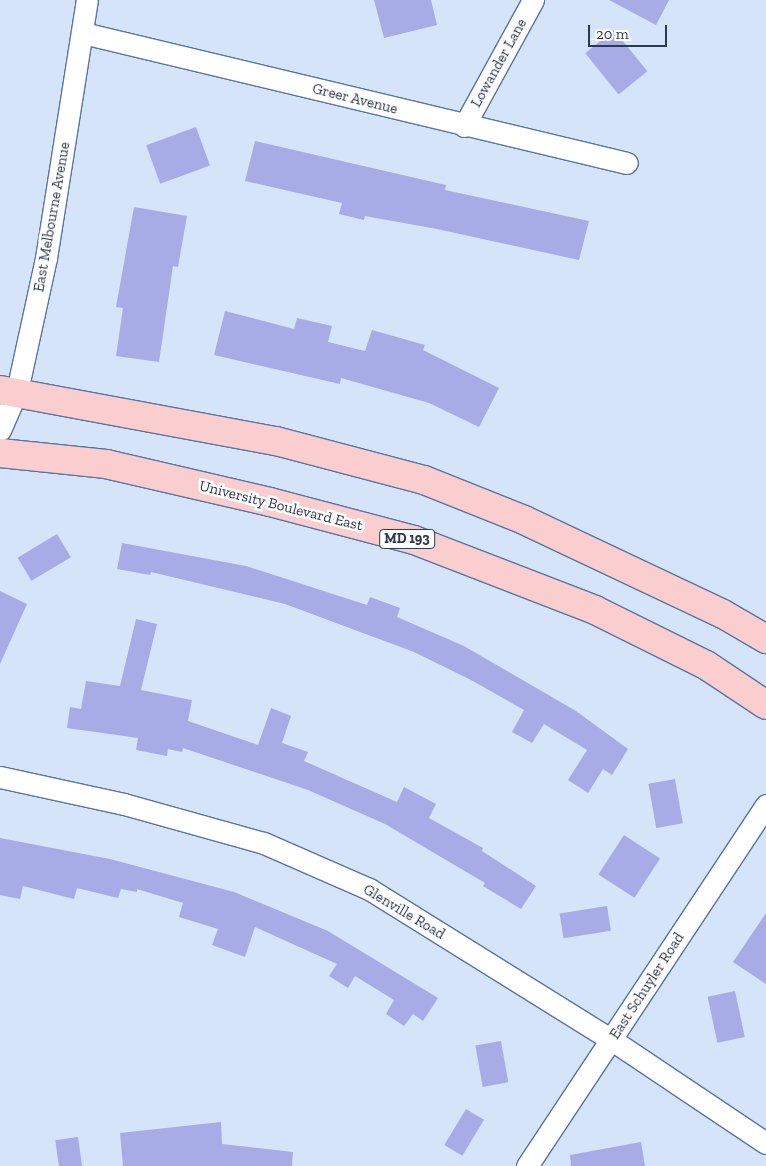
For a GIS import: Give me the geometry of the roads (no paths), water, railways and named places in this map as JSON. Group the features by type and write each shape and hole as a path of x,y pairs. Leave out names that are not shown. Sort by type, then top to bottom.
{"main road":[{"path":"8,390 276,441 424,480 524,520 723,614 766,639"},
{"name":"University Boulevard East","path":"0,453 106,464 270,502 414,540 595,610 706,665 766,705"}],"street":[{"name":"East Melbourne Avenue","path":"0,430 8,390 46,258 88,0"},
{"name":"Lowander Lane","path":"464,126 533,0"},
{"name":"Greer Avenue","path":"83,33 464,126 627,163"},
{"name":"Glenville Road","path":"0,778 124,804 264,843 369,890 612,1040 766,1143"},
{"name":"East Schuyler Road","path":"527,1166 766,805"}]}
